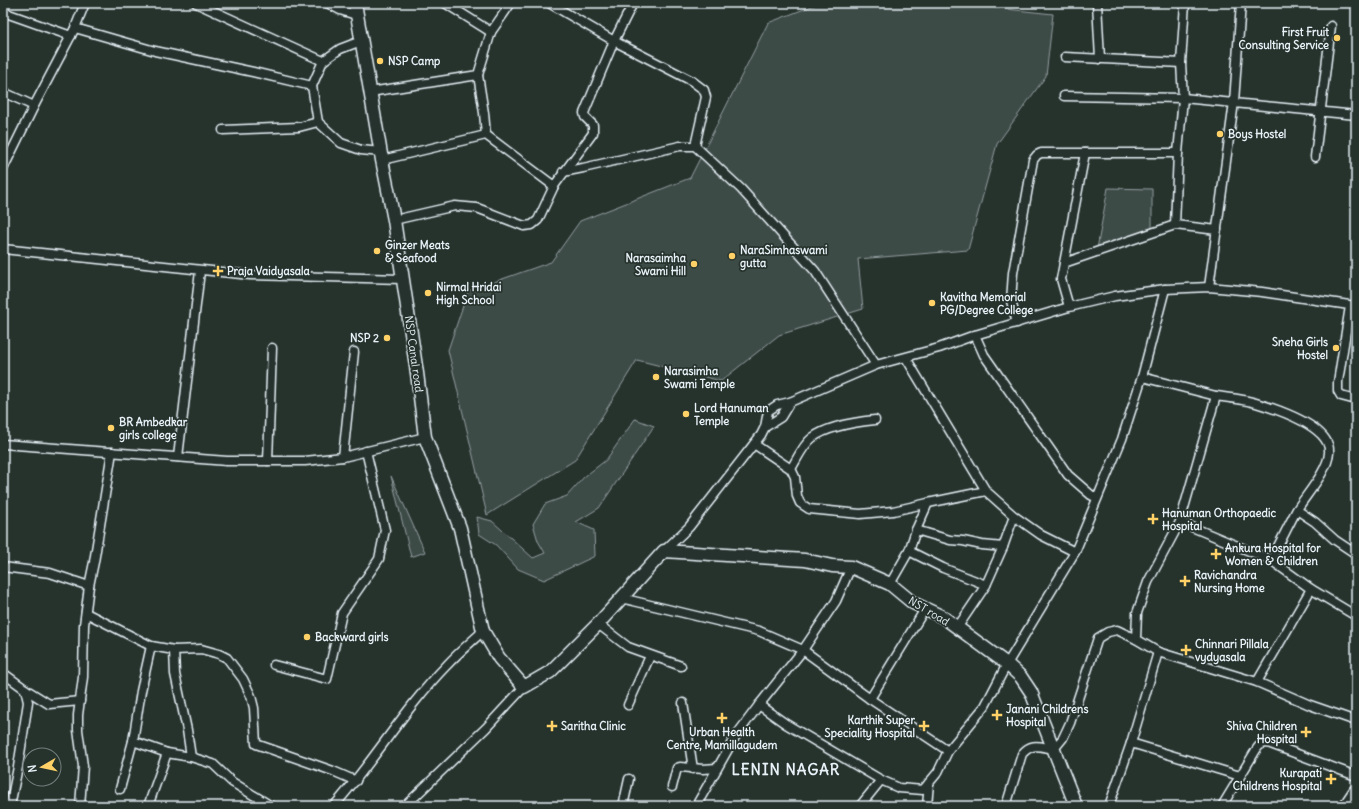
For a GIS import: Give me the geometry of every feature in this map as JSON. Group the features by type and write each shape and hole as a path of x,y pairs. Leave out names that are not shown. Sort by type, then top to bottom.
{"main road":[{"path":"1346,806 1356,791"}],"street":[{"path":"3,169 75,28 84,3"},
{"path":"196,3 323,60"},
{"path":"327,3 340,10 356,9"},
{"path":"446,3 491,32"},
{"path":"511,3 491,32 478,75 486,135 554,186"},
{"path":"548,3 614,41 692,81 704,90 706,97 694,146"},
{"path":"394,220 455,206 477,208 524,226 532,225 538,220 554,186 563,172 593,134 593,125 585,117 584,113 614,41 633,3"},
{"path":"1097,3 1100,59"},
{"path":"1175,225 1178,153 1183,98 1181,64 1185,3"},
{"path":"1209,287 1234,102 1241,3"},
{"name":"NSP Canal road","path":"356,9 381,156 394,220 425,436 460,528 483,632 499,658 524,687"},
{"path":"3,12 71,36"},
{"path":"1315,157 1331,26"},
{"path":"75,28 155,51 312,86"},
{"path":"361,42 340,49 323,60 312,86 318,122 340,143 381,156 486,135"},
{"path":"1064,57 1181,64"},
{"path":"370,92 478,75"},
{"path":"3,92 34,106"},
{"path":"1064,96 1183,98 1356,115"},
{"path":"223,130 299,127 318,122"},
{"path":"563,172 680,146 694,146 741,189 815,271 876,365"},
{"path":"1017,323 1011,301 1013,273 1033,160 1036,155 1041,153 1178,153"},
{"path":"1069,307 1061,279 1085,153"},
{"path":"1064,264 1175,225 1217,230"},
{"path":"3,249 250,276 402,279"},
{"path":"178,457 200,271"},
{"path":"405,806 486,728 524,687 550,672 598,624 664,551 689,527 754,444 765,427 768,411 777,405 790,402 876,365 906,358 1069,307 1115,296 1165,289 1209,287 1262,292 1353,306 1338,382 1338,391 1341,396 1356,400"},
{"path":"759,705 786,724 881,780 900,788 923,790 938,772 948,751 985,706 1006,664 1076,552 1122,439 1142,377 1165,289"},
{"path":"976,335 984,355 1068,475 1090,495 1097,498"},
{"path":"268,460 272,348"},
{"path":"343,457 354,352"},
{"path":"906,358 986,491 1014,516 1041,535 1076,552"},
{"path":"1142,377 1216,396 1262,405 1307,423 1321,434 1328,444 1330,452 1328,458 1324,468 1297,510 1271,560"},
{"path":"1136,639 1137,613 1148,582 1180,522 1216,396"},
{"path":"765,427 781,417 790,402"},
{"path":"791,469 805,446 812,438 827,430 850,423 875,420"},
{"path":"3,444 227,461 305,461 343,457 399,444 425,436"},
{"path":"754,444 791,469 794,477 796,496 800,503 809,508 860,514 893,511 986,491"},
{"path":"274,665 327,679 342,613 379,559 385,530 366,451"},
{"path":"80,806 83,766 78,730 83,677 84,625 88,586 94,562 112,452"},
{"path":"890,584 909,551 916,530 928,503"},
{"path":"1297,510 1315,522 1335,540 1356,554"},
{"path":"957,628 986,585 1003,547 1014,516"},
{"path":"1180,522 1271,560 1311,589 1355,612"},
{"path":"916,530 950,540 963,540 982,545 1003,547"},
{"name":"NST road","path":"664,551 805,560 832,566 851,567 890,584 914,603 943,617 1006,664 1021,678 1031,692 1076,806"},
{"path":"909,551 943,568 986,585"},
{"path":"3,566 50,573 88,586"},
{"path":"696,806 735,737 803,650 836,601 851,567"},
{"path":"1257,682 1311,589"},
{"path":"621,598 759,631 803,650 870,699 948,751"},
{"path":"870,699 925,609"},
{"path":"86,613 151,646 174,650 201,649 227,658 243,679 252,696 256,744 333,771 356,781"},
{"path":"598,624 628,648 681,666"},
{"path":"1006,806 1022,754 1027,748 1034,745 1054,749 1063,738 1070,723 1098,638 1108,632 1117,630 1158,652 1257,682 1310,705 1356,721"},
{"path":"334,806 356,781 384,742 447,665 483,632"},
{"path":"120,789 133,742 141,691 151,646"},
{"path":"174,650 175,674 187,730 190,757"},
{"path":"1109,806 1131,743 1158,652"},
{"path":"628,706 650,656"},
{"path":"3,673 49,704 80,701"},
{"path":"10,806 18,767 28,702 25,689"},
{"path":"683,703 693,769"},
{"path":"133,742 167,753 190,757 214,764 232,782 271,806"},
{"path":"1131,743 1240,776"},
{"path":"1222,806 1259,746 1264,743 1268,743 1356,776"},
{"path":"148,806 167,753"},
{"path":"672,787 677,768 717,768"},
{"path":"622,806 630,779"},
{"path":"860,806 881,780"},
{"path":"927,806 929,782"}],"shaded area":[{"path":"820,3 950,3 1053,14 1046,76 997,144 968,250 858,259 863,309 779,335 721,381 637,360 575,460 487,515 448,350 468,291 551,262 580,221 690,178 768,23"},
{"path":"1108,188 1152,189 1152,228 1097,249"},
{"path":"635,419 654,426 599,508 576,522 594,530 595,556 544,580 518,569 496,545 479,534 477,517 492,521 533,558 545,553 538,541 533,524 545,504 567,496 584,477 606,460"},
{"path":"391,476 425,552 411,557"}],"place":[{"name":"First Fruit Consulting Service","path":"1337,38"},
{"name":"NSP Camp","path":"380,61"},
{"name":"Boys Hostel","path":"1220,134"},
{"name":"Ginzer Meats & Seafood","path":"377,251"},
{"name":"NaraSimhaswami gutta","path":"732,256"},
{"name":"Narasaimha Swami Hill","path":"694,264"},
{"name":"Praja Vaidyasala","path":"218,271"},
{"name":"Nirmal Hridai High School","path":"428,293"},
{"name":"Kavitha Memorial PG/Degree College","path":"932,303"},
{"name":"NSP 2","path":"387,338"},
{"name":"Sneha Girls Hostel","path":"1336,348"},
{"name":"Narasimha Swami Temple","path":"656,377"},
{"name":"Lord Hanuman Temple","path":"686,414"},
{"name":"BR Ambedkar girls college","path":"111,428"},
{"name":"Hanuman Orthopaedic Hospital","path":"1153,519"},
{"name":"Ankura Hospital for Women & Children","path":"1216,554"},
{"name":"Ravichandra Nursing Home","path":"1185,581"},
{"name":"Backward girls","path":"307,637"},
{"name":"Chinnari Pillala vydyasala","path":"1186,650"},
{"name":"Janani Childrens Hospital","path":"997,715"},
{"name":"Urban Health Centre, Mamillagudem","path":"722,718"},
{"name":"Saritha Clinic","path":"552,726"},
{"name":"Karthik Super Speciality Hospital","path":"924,726"},
{"name":"Shiva Children Hospital","path":"1306,732"},
{"name":"Kurapati Childrens Hospital","path":"1331,779"}],"district":[{"name":"LENIN NAGAR","path":"786,770"}]}
